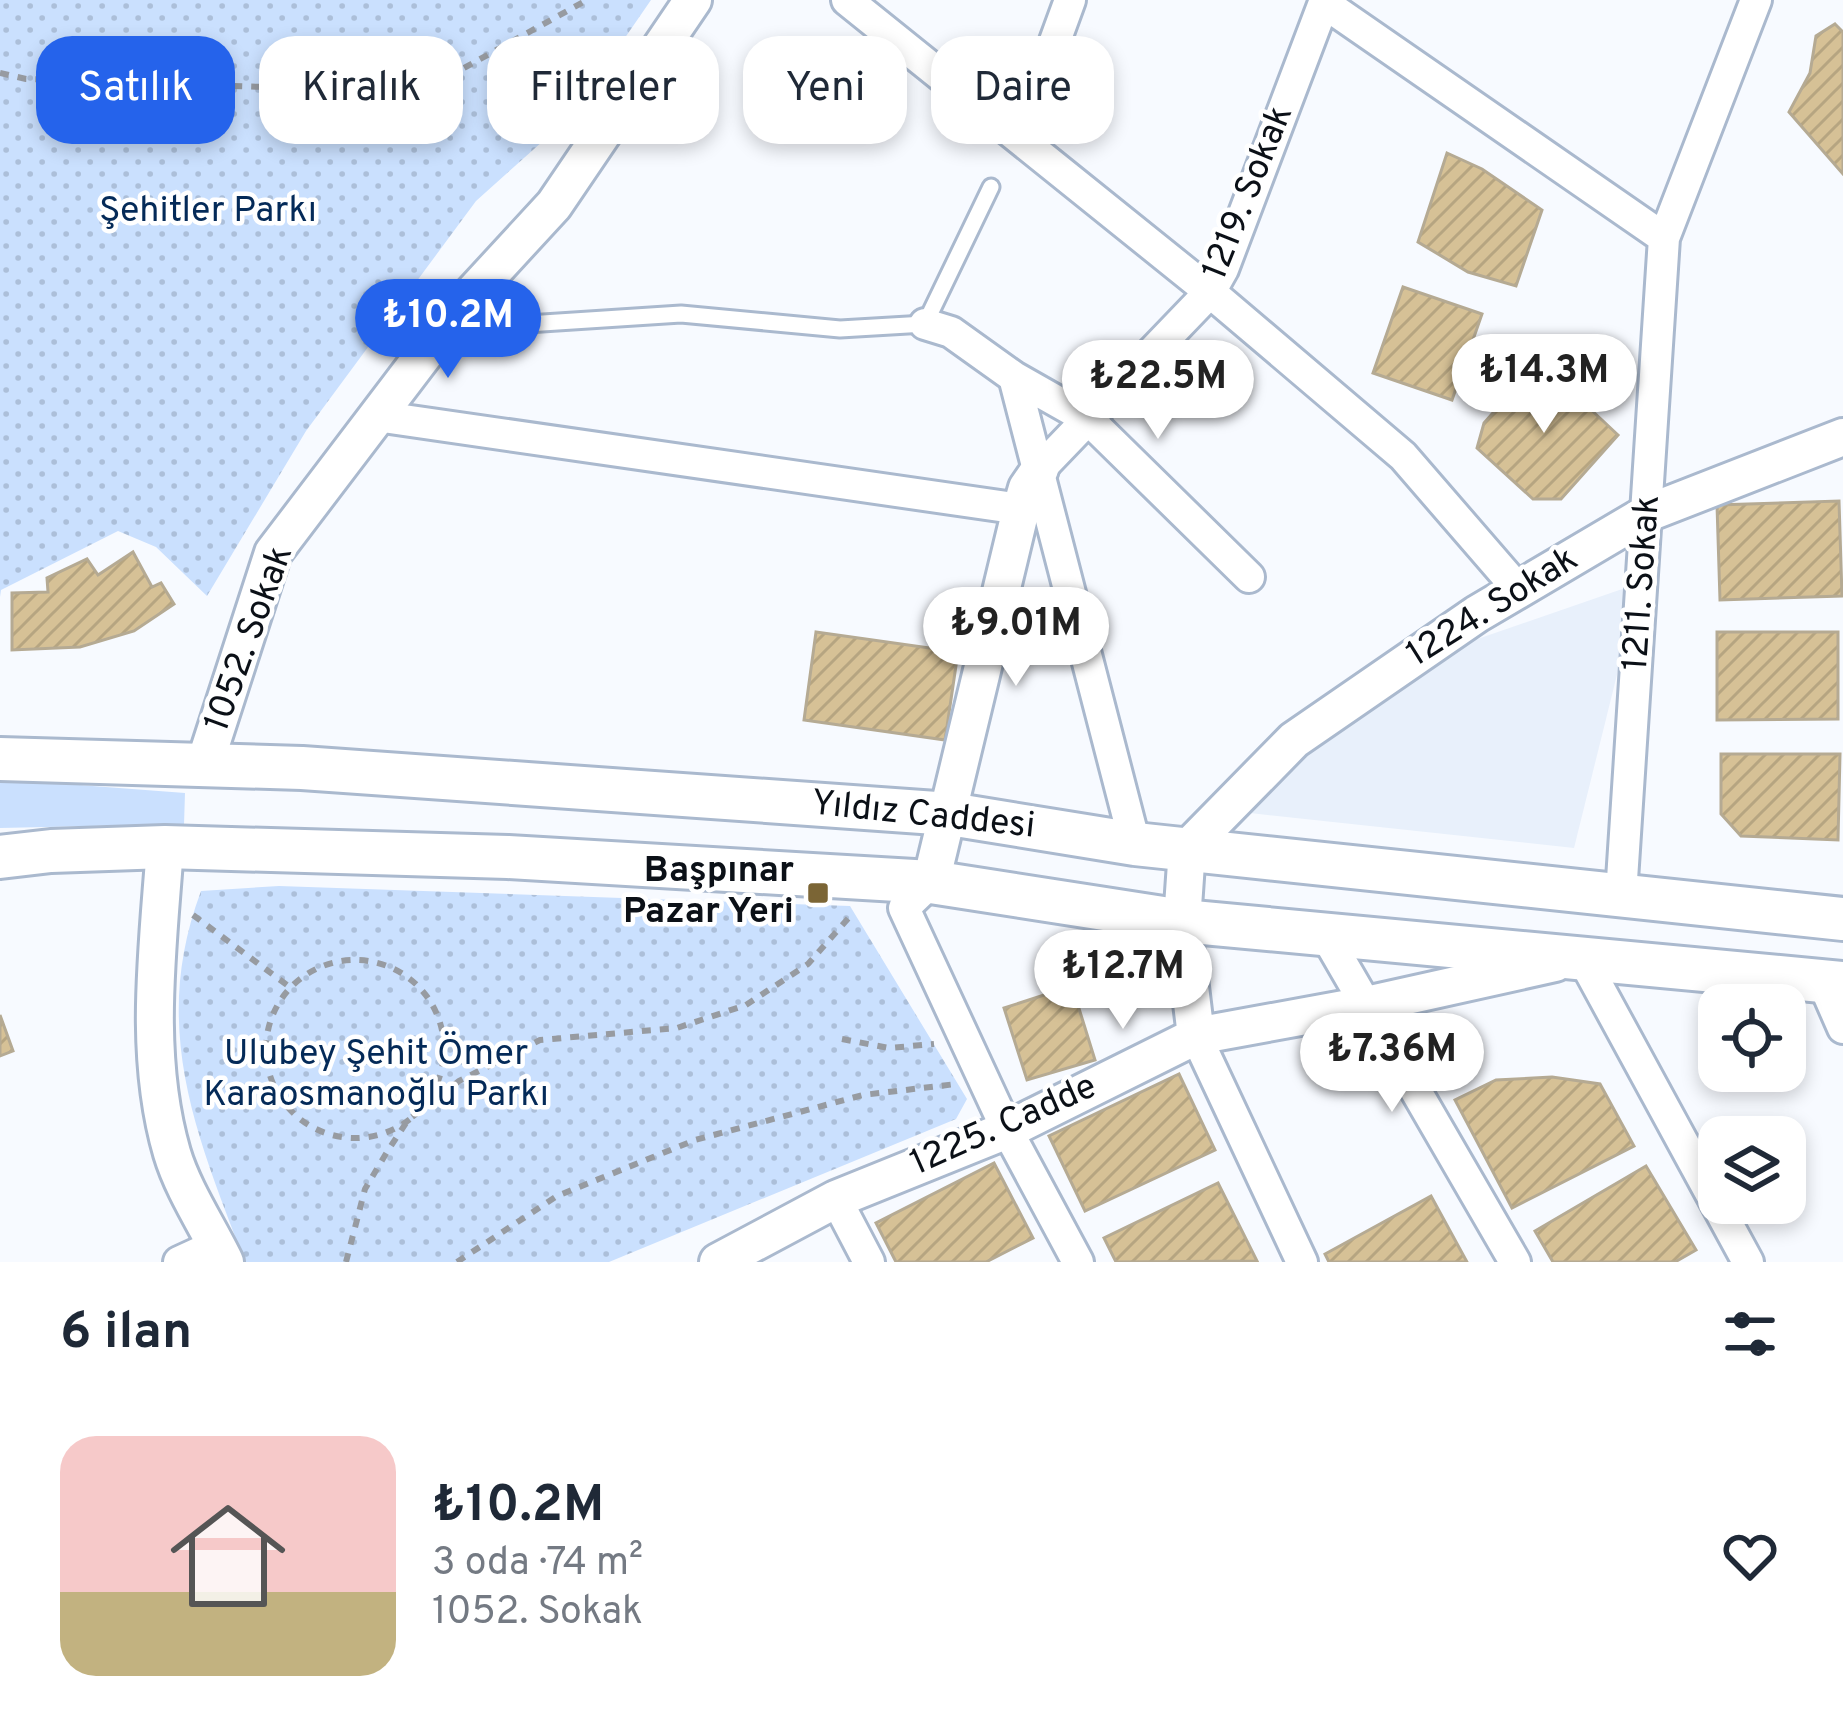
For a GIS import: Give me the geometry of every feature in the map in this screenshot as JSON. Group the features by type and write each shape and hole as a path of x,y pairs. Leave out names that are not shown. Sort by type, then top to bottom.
{"main road":[{"name":"Yıldız Caddesi","path":"0,759 326,770 950,814 1136,844 1843,919"},
{"name":"Yıldız Caddesi","path":"0,857 51,850 165,847 508,857 931,882 1182,921 1833,982"}],"street":[{"name":"1052. Sokak","path":"204,766 273,553 442,329 554,205 693,0"},
{"path":"847,0 931,68"},
{"path":"1057,36 1070,0"},
{"name":"1211. Sokak","path":"1621,895 1664,238 1756,0"},
{"path":"1324,2 1664,238"},
{"name":"1219. Sokak","path":"1040,469 1210,292 1223,269 1324,2"},
{"path":"1025,144 1210,292 1402,456 1518,589"},
{"path":"925,324 951,332 1014,377 1088,419 1249,577"},
{"path":"1014,377 1136,844"},
{"path":"376,416 1021,509"},
{"name":"1224. Sokak","path":"1187,849 1294,740 1518,589 1648,512 1843,437"},
{"path":"1040,469 1021,509 931,882 904,908 1007,1130 1078,1262"},
{"path":"165,847 156,1059 172,1154 220,1254 179,1262"},
{"path":"1187,849 1182,921 1196,1036 1302,1262"},
{"path":"1325,934 1515,1262"},
{"path":"1582,957 1748,1262"},
{"name":"1225. Cadde","path":"718,1262 836,1199 1007,1130 1196,1036 1582,957"},
{"path":"1833,982 1843,1028"},
{"path":"836,1199 868,1262"}],"lane":[{"path":"442,329 681,314 840,329 925,324 991,187"}],"path":[{"path":"0,73 26,79 265,87 444,79 587,0"},
{"path":"346,1262 365,1189 408,1120 459,1082 540,1040 676,1028 746,1004 808,964 884,880"},
{"path":"162,891 291,988"},
{"path":"355,959 384,964 410,978 430,1000 442,1027 445,1057 437,1085 420,1111 396,1129 368,1138 338,1137 309,1126 286,1107 272,1082 266,1054 268,1025 291,988 326,964 355,959"},
{"path":"842,1040 889,1048 934,1044"},
{"path":"457,1262 557,1196 695,1140 863,1095 958,1084"}],"shaded area":[{"path":"1628,587 1634,606 1574,848 1250,813 1325,733 1463,644"}],"green space":[{"name":"Şehitler Parkı","path":"0,0 651,0 626,36 487,36 487,144 540,144 476,201 306,431 207,596 156,547 118,531 1,590 0,597"},
{"path":"0,779 185,793 184,824 0,828"},
{"name":"Ulubey Şehit Ömer Karaosmanoğlu Parkı","path":"279,886 850,906 967,1099 956,1119 609,1262 245,1262 196,1124 180,1034 179,988 201,891"}],"building":[{"path":"1835,24 1843,32 1843,174 1789,112 1810,73 1816,36"},
{"path":"1447,153 1482,169 1542,210 1516,286 1468,272 1418,242"},
{"path":"1403,287 1482,314 1452,400 1373,373"},
{"path":"1539,361 1618,435 1561,499 1533,499 1477,448 1484,423"},
{"path":"1839,501 1842,596 1720,600 1717,505"},
{"path":"133,552 152,587 161,583 174,604 134,631 80,647 12,650 12,593 48,592 47,578 87,559 98,575"},
{"path":"816,632 958,652 945,740 804,720"},
{"path":"1717,632 1838,632 1838,719 1717,720"},
{"path":"1721,754 1840,754 1838,840 1741,836 1721,814"},
{"path":"1072,986 1095,1060 1027,1080 1004,1008"},
{"path":"0,1015 13,1051 0,1056"},
{"path":"1179,1074 1215,1150 1085,1211 1049,1136"},
{"path":"1552,1077 1600,1084 1634,1146 1512,1208 1455,1100 1496,1080"},
{"path":"994,1163 1033,1238 986,1262 896,1262 876,1223"},
{"path":"1646,1166 1696,1250 1675,1262 1553,1262 1535,1231"},
{"path":"1218,1183 1257,1261 1116,1262 1104,1238"},
{"path":"1431,1196 1467,1262 1329,1262 1325,1254"}],"place":[{"name":"Başpınar Pazar Yeri","path":"818,893"}]}
